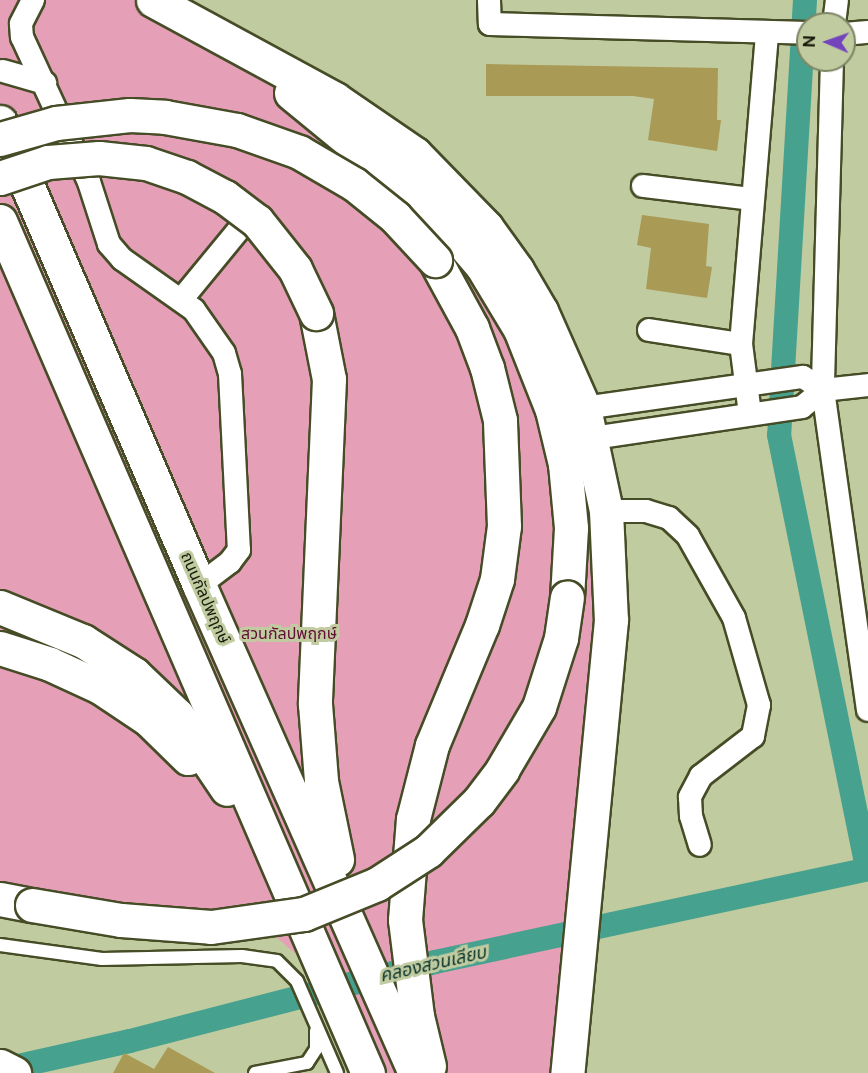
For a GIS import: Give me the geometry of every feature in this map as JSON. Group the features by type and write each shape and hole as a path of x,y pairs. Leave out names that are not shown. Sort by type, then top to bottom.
{"main road":[{"path":"153,0 209,34 335,99 416,154 455,192 517,270 546,321 589,423 606,511 611,620 567,1073"},
{"path":"0,899 153,924 243,925 330,906 393,875 428,851 472,807 522,738 551,673 567,597 569,494 560,436 531,353 495,286 454,231 416,193 209,34"},
{"path":"0,139 56,123 130,115 165,117 237,130 299,152 354,184 395,217 435,260 472,328 487,368 500,420 504,526 497,579 482,625 445,711 421,781 407,867 407,947 412,988 431,1073"},
{"name":"ถนนกัลปพฤกษ์","path":"0,122 199,585 415,1073"},
{"path":"0,178 48,162 99,158 146,163 187,177 225,197 257,221 290,260 316,313 329,379 316,661 317,746 328,820 360,947"},
{"path":"0,221 286,885 321,1011 368,1073"},
{"path":"0,607 83,641 156,692 203,750 286,885"},
{"path":"0,648 50,664 100,687 148,719 199,771 286,885"},
{"path":"0,1066 14,1073"}],"street":[{"path":"33,0 20,31 88,182 109,244 122,259 194,310 217,340 227,364 240,526 234,556 199,585"},
{"path":"489,0 490,24 796,33"},
{"path":"758,413 755,383 741,344 767,32"},
{"path":"3,71 45,83"},
{"path":"832,72 823,390 868,710"},
{"path":"643,186 752,199"},
{"path":"181,300 241,227"},
{"path":"648,330 741,344"},
{"path":"589,423 755,383 803,377 823,390"},
{"path":"589,423 758,413 802,407 823,390 868,385"},
{"path":"606,511 646,511 669,518 688,536 735,618 759,705 753,736 701,776 690,797 691,816 700,845"}],"lane":[{"path":"0,945 102,959 255,957 310,975"},
{"path":"255,1073 307,1063 316,1049 321,1011"},
{"path":"321,1011 337,1073"}],"green space":[{"name":"สวนกัลปพฤกษ์","path":"0,0 178,0 469,249 557,462 569,559 610,546 574,1073 385,1073 355,1005 260,923 0,899"}],"building":[{"path":"486,64 718,68 717,120 721,120 717,151 648,140 654,99 633,96 486,96"},
{"path":"642,215 709,224 706,266 712,267 707,298 646,289 651,248 637,245"},
{"path":"168,1047 215,1073 113,1073 124,1053 154,1069"}],"waterway":[{"path":"805,0 779,435 867,869"},
{"name":"คลองสวนเลียบ","path":"0,1070 130,1041 435,962 868,869"}]}
